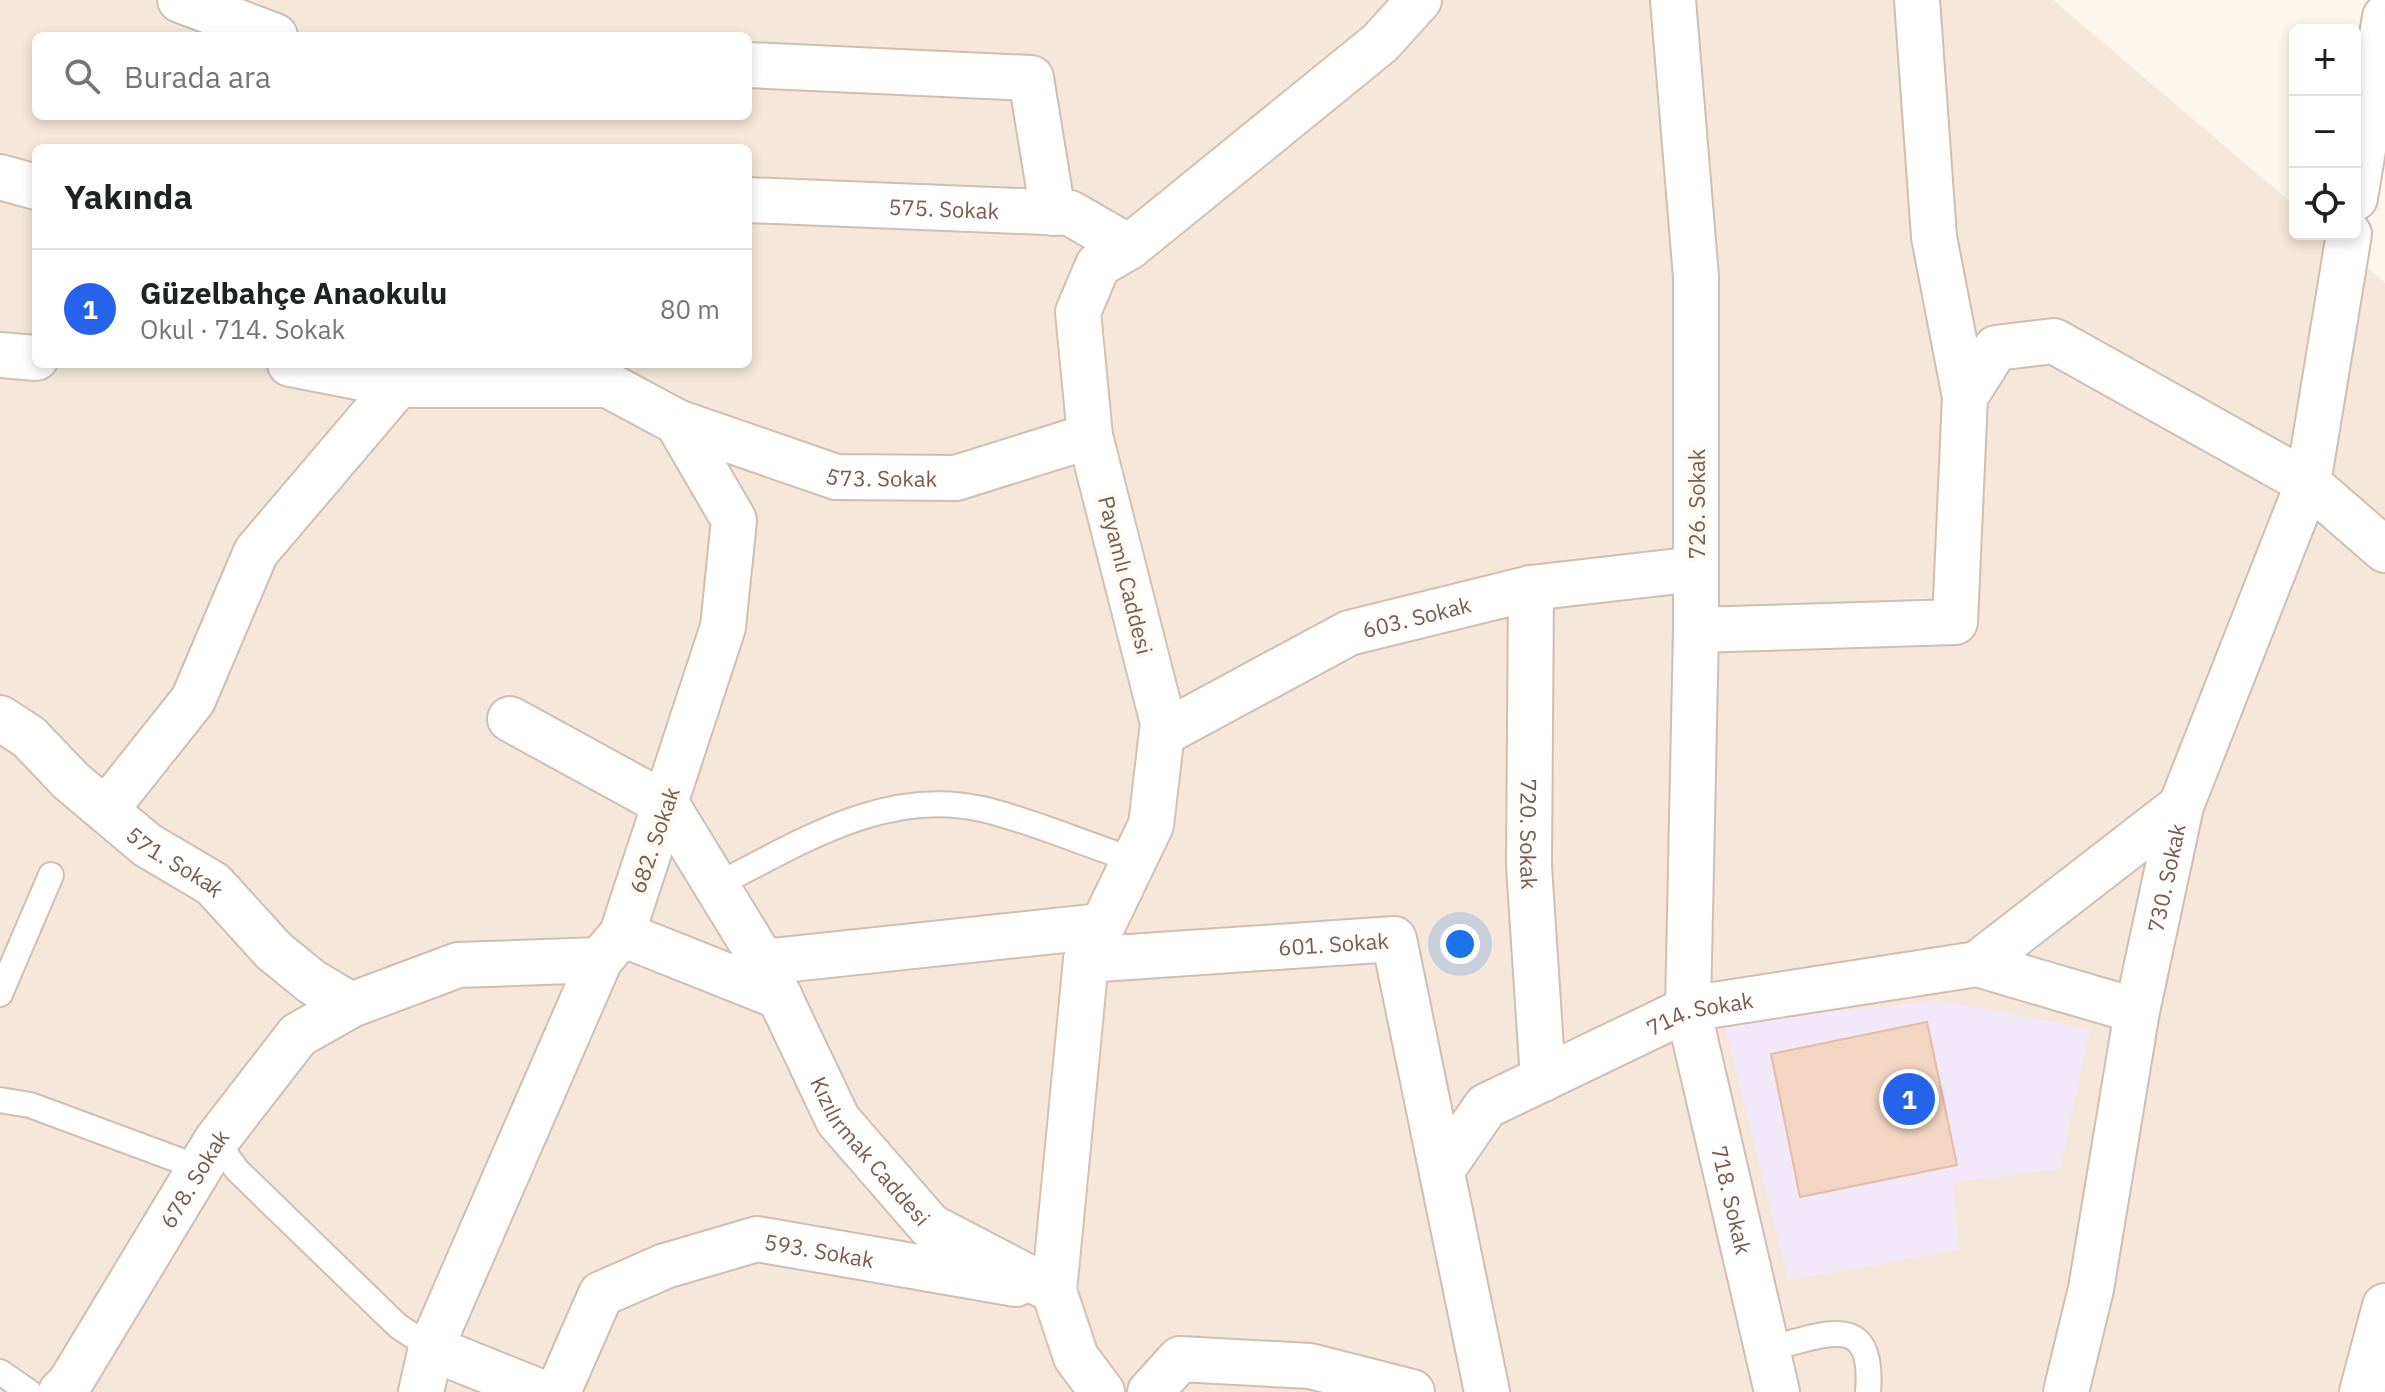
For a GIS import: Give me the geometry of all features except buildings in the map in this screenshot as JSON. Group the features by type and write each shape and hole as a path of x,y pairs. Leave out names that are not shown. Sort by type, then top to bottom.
{"street":[{"path":"180,0 264,32"},
{"name":"Payamlı Caddesi","path":"1054,1291 1094,943 1151,825 1163,723 1090,436 1078,312 1098,265 1129,247 1380,43 1419,0"},
{"name":"726. Sokak","path":"1673,0 1696,277 1696,630 1688,1009"},
{"path":"1696,630 1955,622 1965,397 1934,237 1917,0"},
{"path":"2360,168 2385,17"},
{"path":"752,65 1031,78 1053,213"},
{"path":"0,177 32,186"},
{"name":"575. Sokak","path":"752,200 1070,213 1129,247"},
{"name":"730. Sokak","path":"2066,1392 2091,1289 2137,1011 2181,806 2308,483 2348,240"},
{"path":"1965,397 1996,348 2054,341 2308,483 2385,550"},
{"path":"0,355 32,358"},
{"path":"311,368 398,385 611,374 677,422"},
{"path":"107,808 193,700 256,552 398,385"},
{"name":"573. Sokak","path":"677,422 836,477 956,478 1090,436"},
{"name":"682. Sokak","path":"421,1392 434,1342 611,947 667,805 723,627 734,520 677,422"},
{"name":"603. Sokak","path":"1162,734 1349,633 1531,588 1696,569"},
{"name":"720. Sokak","path":"1531,588 1529,866 1543,1079"},
{"path":"510,719 667,805"},
{"name":"571. Sokak","path":"10,732 107,808 147,845 213,884 274,951 312,982 351,1005"},
{"name":"Kızılırmak Caddesi","path":"667,805 772,980 838,1120 930,1226 1054,1291"},
{"name":"714. Sokak","path":"1442,1170 1486,1106 1688,1009 1977,964 2181,806"},
{"name":"601. Sokak","path":"1094,943 1394,939 1442,1170"},
{"path":"611,947 772,980 1094,943"},
{"name":"678. Sokak","path":"71,1389 208,1155 298,1035 351,1005 458,965 611,947"},
{"path":"1977,964 2137,1011"},
{"name":"718. Sokak","path":"1688,1009 1777,1392"},
{"path":"1442,1170 1487,1392"},
{"name":"593. Sokak","path":"558,1392 601,1294 665,1266 757,1239 1054,1291"},
{"path":"1054,1291 1076,1357 1102,1392"},
{"path":"2372,1374 2385,1306"},
{"path":"434,1342 540,1392"},
{"path":"1150,1392 1180,1359 1310,1366 1412,1392"}],"lane":[{"path":"717,885 839,824 870,813 913,805 960,805 985,810 1134,860"},
{"path":"0,994 51,875"},
{"path":"0,1099 208,1155 237,1170 398,1326 434,1342"},
{"path":"1767,1349 1834,1334 1856,1339 1868,1353 1871,1363 1868,1392"},
{"path":"0,1372 29,1392"}],"shaded area":[{"path":"0,0 2053,0 2289,201 2289,240 2335,240 2385,283 2385,1392 0,1392"},
{"path":"1942,1001 2090,1029 2060,1169 1953,1182 1959,1250 1788,1280 1724,1022"}],"place":[{"name":"Güzelbahçe Anaokulu","path":"1909,1099"}]}
